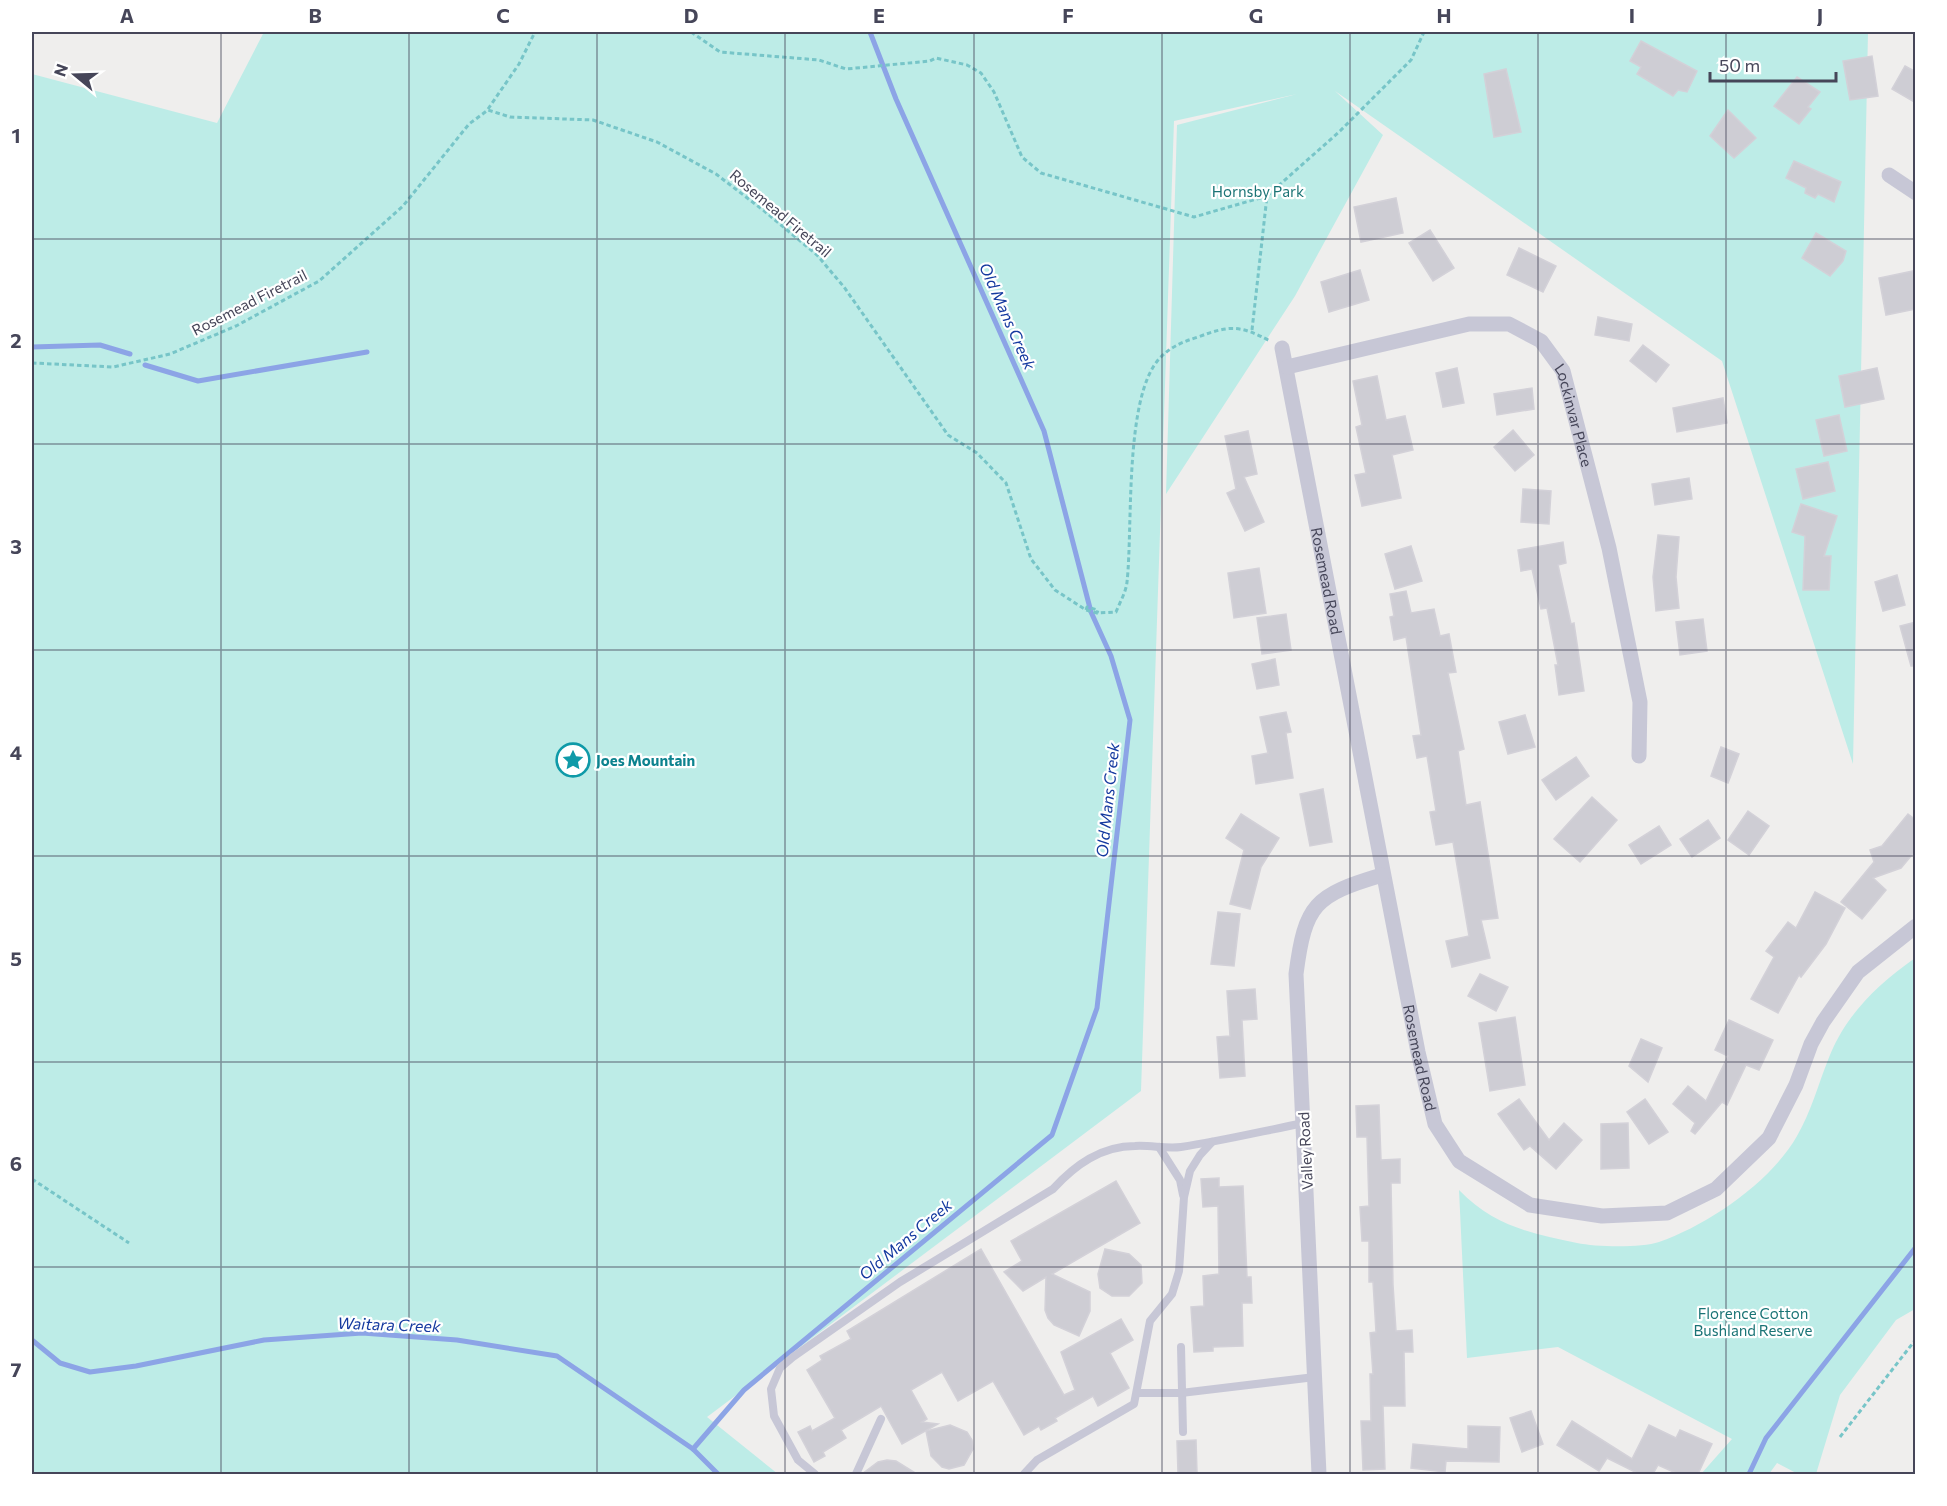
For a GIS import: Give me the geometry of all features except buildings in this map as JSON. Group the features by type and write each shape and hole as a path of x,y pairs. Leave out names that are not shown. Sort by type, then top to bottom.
{"street":[{"path":"1889,175 1916,193"},
{"name":"Lockinvar Place","path":"1287,367 1469,324 1509,324 1541,341 1563,372 1609,548 1640,702 1639,756"},
{"name":"Rosemead Road","path":"1282,348 1382,875 1435,1124 1460,1161 1530,1205 1602,1216 1667,1213 1716,1189 1769,1138 1796,1085 1811,1044 1823,1022 1858,972 1916,926"},
{"name":"Valley Road","path":"1319,1474 1296,974 1301,938 1313,908 1341,887 1382,875"}],"lane":[{"path":"815,1474 798,1460 774,1416 771,1389 780,1368 878,1296 1053,1189 1069,1172 1083,1162 1117,1147 1179,1148 1304,1123"},
{"path":"1024,1474 1036,1460 1126,1411 1134,1404 1138,1393 1150,1321 1172,1294 1179,1271 1184,1197 1190,1171 1200,1155 1214,1141"},
{"path":"1159,1147 1180,1180 1184,1197"},
{"path":"1181,1347 1183,1432"},
{"path":"1138,1393 1181,1393 1315,1377"},
{"path":"856,1474 881,1419"}],"path":[{"path":"488,110 519,63 535,32"},
{"path":"691,32 720,52 819,60 846,69 930,61 936,57 966,65 981,73 994,92 1022,157 1041,173 1194,217 1267,195 1340,131 1411,60 1424,32"},
{"name":"Rosemead Firetrail","path":"32,363 113,367 170,354 236,326 319,281 403,206 469,124 488,110 510,117 593,120 657,141 716,174 764,210 817,255 844,287 948,435 976,453 1006,483 1031,559 1056,590 1086,610 1097,613 1116,612 1127,585 1132,452 1144,387 1157,361 1176,345 1221,328 1252,330 1282,348"},
{"path":"1252,330 1267,195"},
{"path":"32,1179 129,1243"},
{"path":"1840,1437 1916,1339"}],"green space":[{"name":"Hornsby Park","path":"264,32 1868,32 1853,764 1722,361 1335,91 1383,135 1295,296 1166,494 1177,125 1297,94 1174,121 1141,1091 707,1417 778,1474 32,1474 32,74 217,123"},
{"name":"Florence Cotton Bushland Reserve","path":"1915,958 1915,1309 1896,1320 1840,1395 1816,1474 1798,1474 1777,1463 1769,1474 1701,1474 1732,1439 1558,1347 1467,1358 1459,1190 1486,1212 1513,1226 1544,1236 1585,1244 1618,1246 1651,1244 1698,1225 1737,1200 1771,1170 1786,1153 1806,1118 1828,1060 1843,1029 1875,990"}],"waterway":[{"name":"Old Mans Creek","path":"693,1449 744,1390 1052,1135 1097,1008 1130,720 1111,656 1091,612 1044,431 896,99 870,32"},
{"path":"32,347 100,345 130,354"},
{"path":"145,365 198,381 367,352"},
{"path":"1749,1474 1766,1438 1916,1247"},
{"name":"Waitara Creek","path":"32,1340 60,1363 90,1372 136,1366 264,1340 362,1333 457,1340 557,1356 693,1449 718,1474"}],"place":[{"name":"Joes Mountain","path":"573,760"}]}
